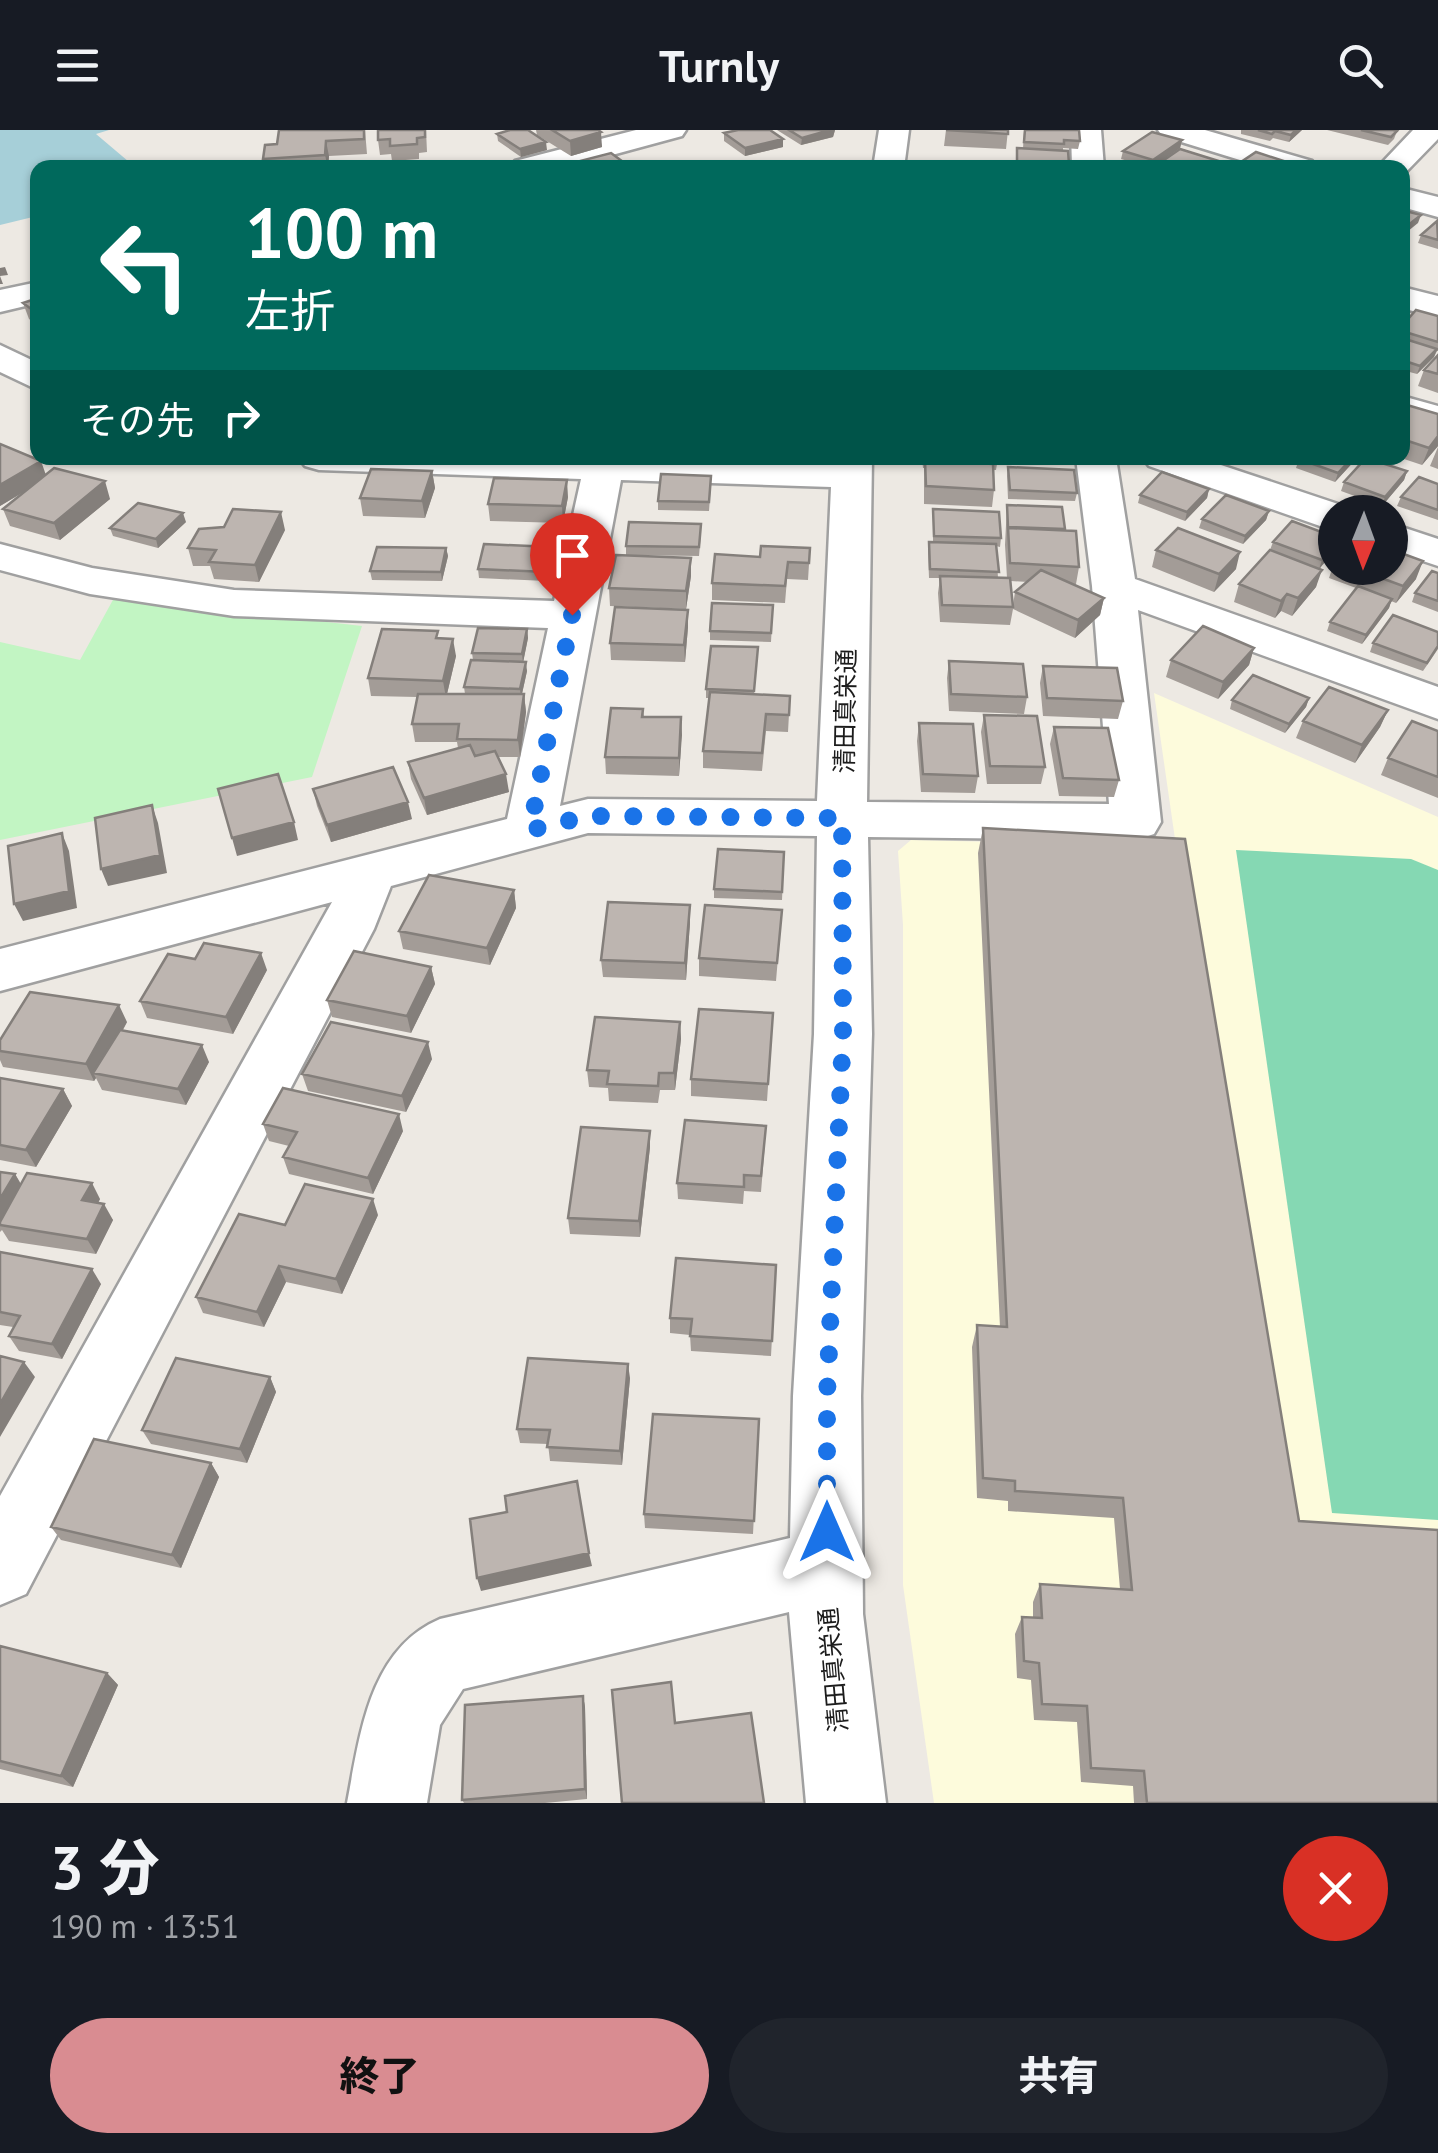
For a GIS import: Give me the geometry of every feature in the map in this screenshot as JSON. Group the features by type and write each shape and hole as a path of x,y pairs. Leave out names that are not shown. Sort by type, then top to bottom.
{"street":[{"path":"550,160 625,135 672,130"},
{"path":"889,160 894,130"},
{"path":"1086,130 1088,160"},
{"path":"1173,130 1211,135 1280,160"},
{"path":"1400,160 1430,130"},
{"path":"625,135 661,160"},
{"path":"1410,199 1438,208"},
{"path":"0,301 30,294"},
{"path":"1410,299 1438,307"},
{"path":"0,356 30,374"},
{"path":"1410,409 1438,418"},
{"path":"530,830 604,465"},
{"path":"728,465 852,467"},
{"path":"2,983 370,874 588,816 1136,822 1114,586 1097,465"},
{"path":"1183,465 1318,511"},
{"name":"清田真栄通","path":"846,1803 826,1614 827,1396 843,1034 842,818 852,467"},
{"path":"1408,542 1438,553"},
{"path":"0,557 90,581 234,604 572,615"},
{"path":"1114,586 1438,704"},
{"path":"0,1568 346,929 370,874"},
{"path":"388,1803 403,1712 440,1658 827,1566"}],"shaded area":[{"path":"1154,693 1438,817 1438,1803 934,1803 903,1585 903,925 898,851 911,840 1176,846"}],"green space":[{"path":"114,598 362,626 312,777 0,840 0,642 80,660"},
{"path":"1236,850 1411,859 1438,870 1438,1520 1332,1513"}],"water":[{"path":"0,130 109,130 96,134 127,160 30,160 30,218 0,225"}],"building":[{"path":"279,130 364,130 364,139 326,141 325,155 263,159 265,145 277,144"},
{"path":"378,130 425,130 425,137 417,138 417,144 390,146 390,139 378,140"},
{"path":"528,130 546,142 520,149 497,134"},
{"path":"552,130 598,130 601,132 570,141"},
{"path":"770,130 783,139 745,148 724,133"},
{"path":"789,130 830,130 802,138"},
{"path":"946,130 1008,130 1008,134"},
{"path":"1025,130 1079,130 1080,141 1024,142"},
{"path":"1258,130 1296,130 1291,135"},
{"path":"1361,130 1393,130 1397,131 1391,137"},
{"path":"1152,132 1182,140 1153,160 1123,151"},
{"path":"1017,148 1068,151 1069,160 1017,160"},
{"path":"1180,149 1215,160 1164,160"},
{"path":"1256,152 1281,160 1244,160"},
{"path":"611,153 620,160 584,160"},
{"path":"1410,212 1421,215 1410,224"},
{"path":"1437,221 1438,240 1421,235"},
{"path":"1416,310 1438,316 1438,342 1410,333 1410,317"},
{"path":"1410,341 1437,349 1420,366 1410,363"},
{"path":"1438,355 1438,374 1424,370"},
{"path":"1410,406 1438,414 1438,436 1429,448 1410,442"},
{"path":"0,444 30,456 30,465 34,465 0,485"},
{"path":"925,465 993,465 994,490 926,486"},
{"path":"1316,465 1345,465 1338,473"},
{"path":"1360,465 1388,465 1407,471 1387,495 1344,482"},
{"path":"1008,467 1074,470 1077,493 1010,490"},
{"path":"54,468 105,481 54,523 3,509"},
{"path":"371,469 432,471 422,501 360,498"},
{"path":"1162,472 1209,489 1187,512 1140,495"},
{"path":"661,474 711,476 709,502 658,501"},
{"path":"1419,477 1438,484 1438,510 1408,499 1408,495 1403,495"},
{"path":"494,478 567,480 562,506 488,504"},
{"path":"1226,495 1269,511 1245,536 1202,519"},
{"path":"138,503 183,513 156,539 110,528"},
{"path":"1007,505 1062,507 1065,529 1008,527"},
{"path":"233,509 281,512 255,565 209,562 216,550 188,548 199,529 224,527"},
{"path":"933,509 999,512 1001,538 934,536"},
{"path":"1292,521 1318,531 1318,559 1273,542"},
{"path":"629,522 701,524 699,547 626,546"},
{"path":"1008,528 1076,531 1079,567 1010,563"},
{"path":"1178,528 1240,552 1219,574 1156,550"},
{"path":"929,542 996,544 999,572 930,569"},
{"path":"484,544 551,547 546,572 478,569"},
{"path":"761,546 810,548 809,563 788,562 785,586 712,583 715,554 760,557"},
{"path":"377,547 446,548 441,572 370,571"},
{"path":"1270,550 1318,568 1318,575 1298,598 1287,594 1281,601 1239,584"},
{"path":"616,555 691,558 686,591 609,588"},
{"path":"1408,556 1423,561 1408,580"},
{"path":"1041,570 1104,598 1078,620 1015,592"},
{"path":"1432,571 1438,573 1438,601 1415,593"},
{"path":"940,576 1010,578 1013,607 942,605"},
{"path":"1358,586 1392,599 1366,635 1330,622"},
{"path":"712,603 773,605 771,633 710,631"},
{"path":"615,607 688,610 684,645 610,643"},
{"path":"1393,615 1438,632 1438,646 1427,663 1373,643"},
{"path":"1203,626 1254,648 1223,682 1171,660"},
{"path":"478,628 527,629 522,654 472,653"},
{"path":"382,629 438,631 436,638 453,639 443,681 368,678"},
{"path":"711,646 758,647 754,691 706,689"},
{"path":"471,660 526,662 520,689 464,687"},
{"path":"949,661 1023,664 1027,697 951,694"},
{"path":"1043,666 1117,668 1123,701 1047,698"},
{"path":"1253,675 1309,698 1289,724 1232,700"},
{"path":"1329,687 1388,710 1362,745 1303,721"},
{"path":"710,692 790,696 789,715 766,714 762,753 703,751"},
{"path":"418,694 524,694 518,740 457,739 459,724 412,724"},
{"path":"611,708 643,709 642,717 681,717 679,758 605,757"},
{"path":"984,715 1037,716 1045,767 990,766"},
{"path":"1412,721 1438,731 1438,777 1388,758"},
{"path":"919,723 973,724 978,776 923,774"},
{"path":"1054,727 1108,728 1119,780 1063,778"},
{"path":"470,745 475,756 495,751 506,774 424,798 408,762"},
{"path":"393,767 408,802 327,825 313,789"},
{"path":"278,774 294,822 232,838 218,789"},
{"path":"152,805 160,855 101,869 95,818"},
{"path":"983,828 1185,839 1299,1521 1438,1530 1438,1803 1147,1803 1144,1771 1091,1768 1087,1706 1042,1704 1039,1663 1024,1661 1022,1617 1042,1618 1040,1584 1132,1590 1123,1498 1015,1491 1015,1481 983,1478 977,1325 1007,1327"},
{"path":"62,833 69,891 14,904 8,846"},
{"path":"718,849 784,852 782,892 714,889"},
{"path":"429,875 514,890 487,948 399,931"},
{"path":"608,902 690,905 685,963 601,960"},
{"path":"705,905 782,910 777,963 699,958"},
{"path":"204,943 261,953 226,1017 140,1001 168,954 195,959"},
{"path":"354,951 431,967 407,1016 327,1000"},
{"path":"30,992 119,1005 86,1064 0,1051 0,1040"},
{"path":"699,1009 773,1013 768,1084 691,1079"},
{"path":"595,1017 680,1022 674,1073 659,1073 658,1086 607,1084 609,1071 587,1070"},
{"path":"331,1022 428,1042 402,1096 302,1074"},
{"path":"120,1030 202,1045 178,1089 93,1073"},
{"path":"0,1078 63,1089 26,1150 0,1145"},
{"path":"283,1088 399,1114 368,1178 283,1157 297,1132 263,1124"},
{"path":"685,1120 766,1126 761,1176 744,1175 744,1187 677,1183"},
{"path":"581,1127 650,1131 639,1221 568,1218"},
{"path":"0,1172 15,1174 0,1199"},
{"path":"27,1173 92,1183 82,1200 104,1204 87,1239 0,1225"},
{"path":"305,1184 373,1199 336,1279 279,1266 257,1312 196,1297 239,1214 285,1225"},
{"path":"0,1252 92,1269 52,1344 9,1336 20,1316 0,1312"},
{"path":"676,1258 776,1265 772,1341 690,1336 692,1319 670,1318"},
{"path":"0,1356 24,1362 0,1404"},
{"path":"176,1358 270,1377 240,1449 142,1430"},
{"path":"528,1358 628,1364 620,1451 547,1447 550,1430 517,1429"},
{"path":"653,1414 759,1419 754,1521 644,1514"},
{"path":"94,1439 211,1463 172,1555 51,1527"},
{"path":"577,1481 589,1553 477,1578 470,1519 507,1512 505,1496"},
{"path":"0,1646 107,1673 61,1776 0,1761"},
{"path":"671,1682 675,1723 751,1713 764,1803 622,1803 612,1690"},
{"path":"583,1696 585,1789 462,1800 465,1705"}],"route":[{"path":"572,615 530,830 588,816 842,818 843,1034 827,1396 827,1532"}]}
